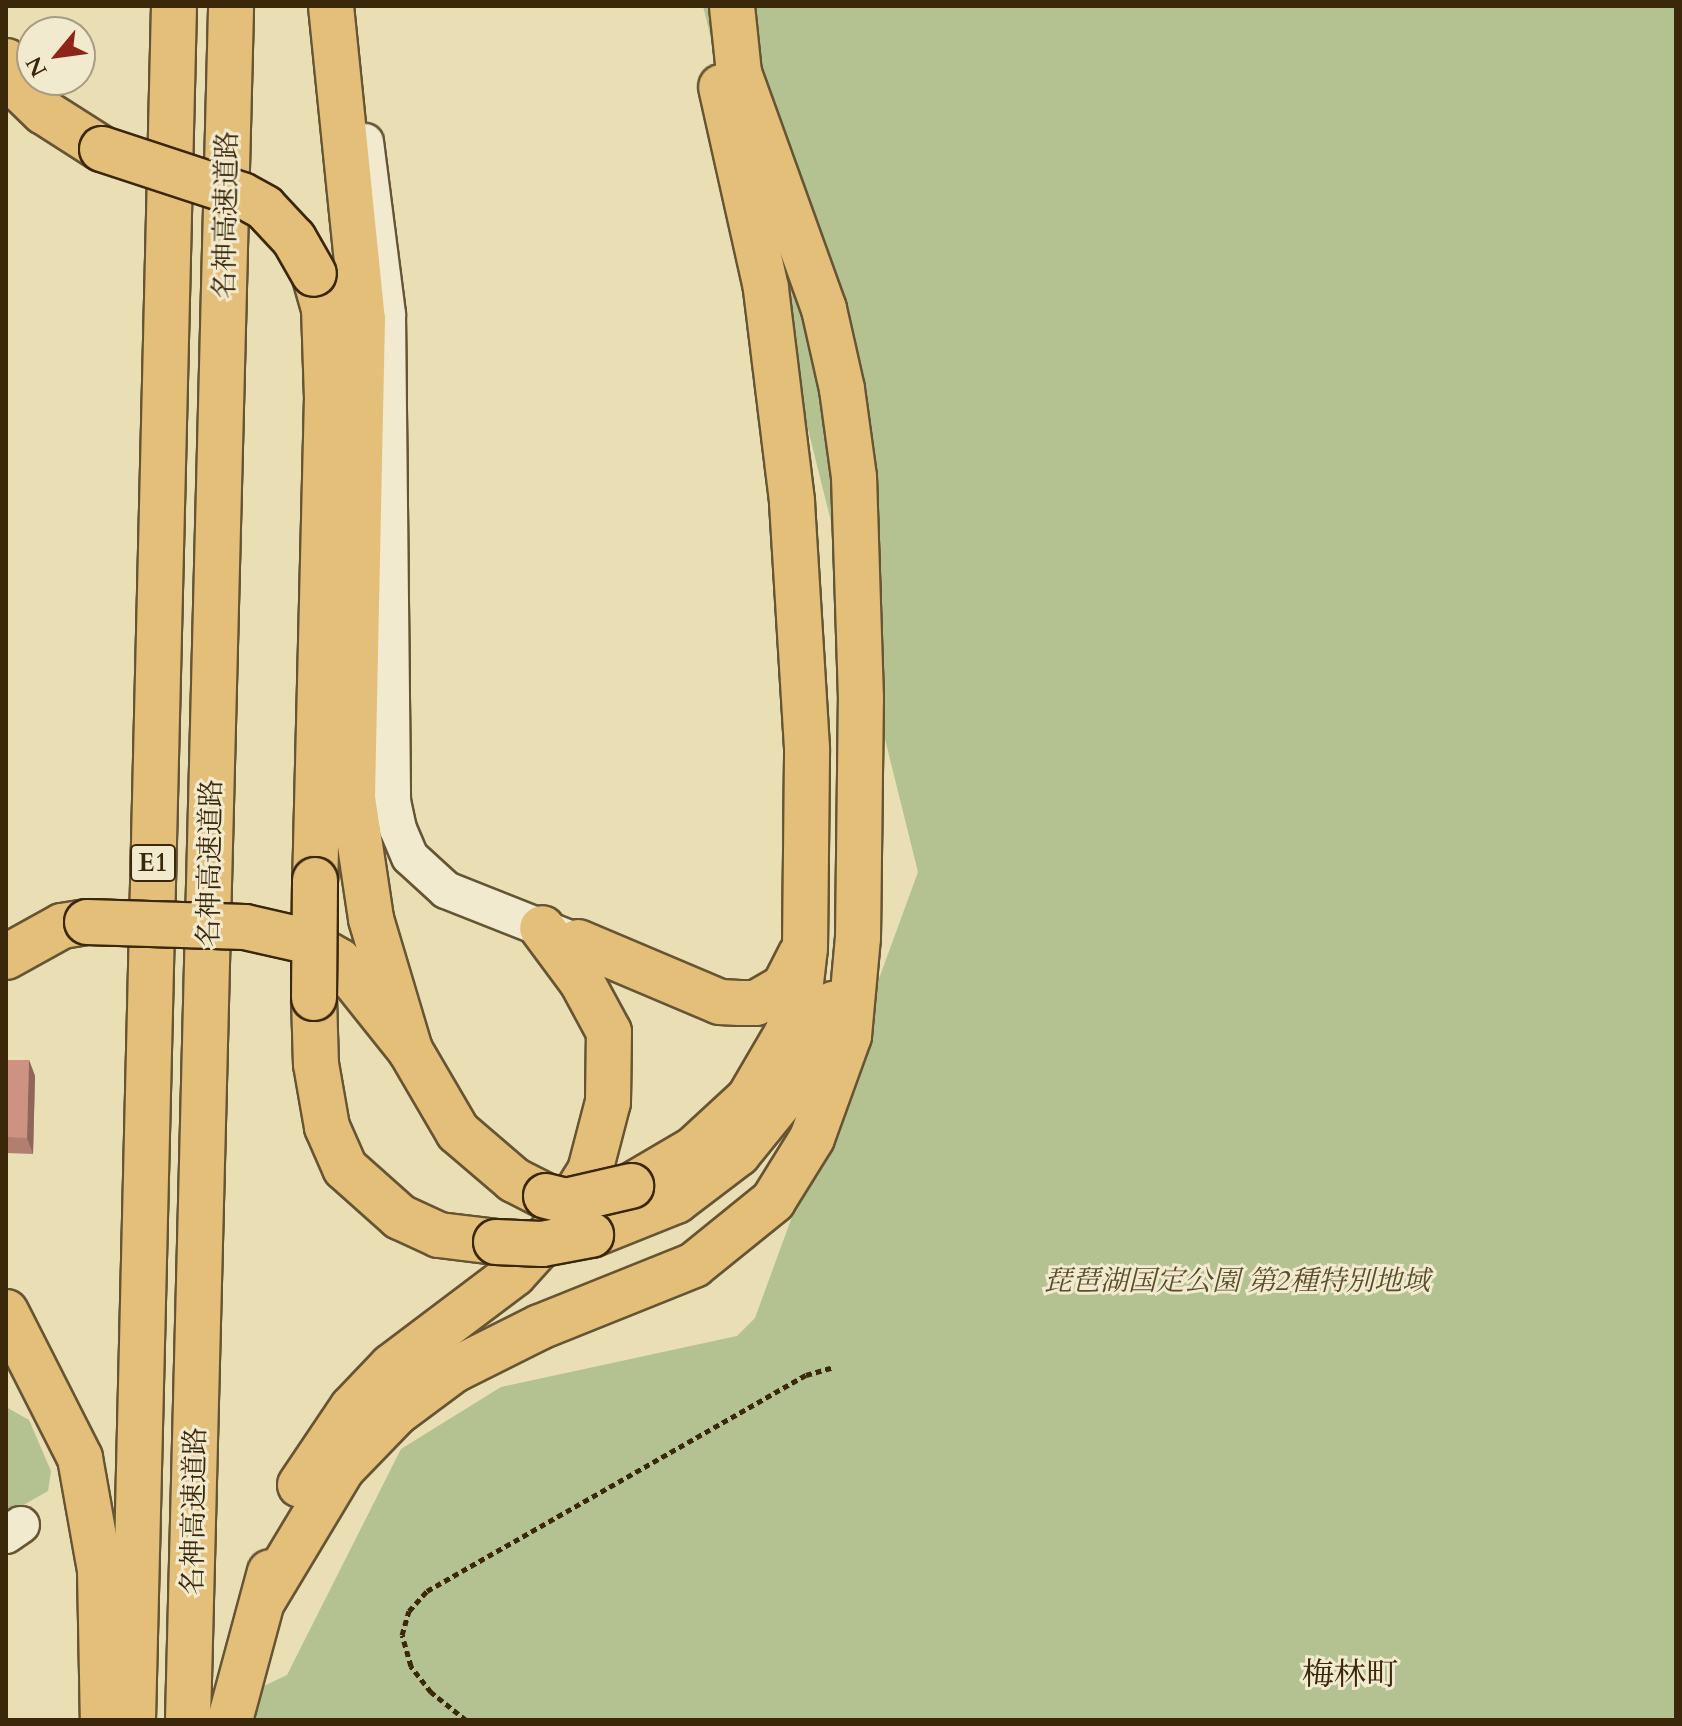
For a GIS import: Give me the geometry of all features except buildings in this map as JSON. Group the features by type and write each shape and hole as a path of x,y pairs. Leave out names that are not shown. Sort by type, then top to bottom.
{"highway":[{"name":"名神高速道路","path":"133,1720 174,6"},
{"name":"名神高速道路","path":"188,1720 231,6"},
{"path":"331,6 363,319 353,798 371,919 410,1050"},
{"path":"6,921 245,927 302,940 339,961 410,1050 458,1132 514,1180 546,1196 566,1201 631,1186 694,1149 749,1098 787,1033 799,1000 805,948 807,748 792,501 766,288 711,46 709,6"},
{"path":"264,1599 342,1469 396,1413 454,1370 540,1327 694,1265 773,1201 829,1101 849,1036 858,938 860,592 844,403 824,309 739,73 732,6"},
{"path":"6,61 23,92 44,112 102,149 242,195 265,208 294,239 314,274 324,308 327,397 315,880 316,1064 327,1127 345,1168 400,1217 439,1235 496,1242 542,1244 591,1235 676,1201 708,1181 766,1124 799,1079 824,1030 858,938"},
{"path":"6,957 75,924"},
{"path":"560,935 720,1002 756,1003 784,987 805,948"},
{"path":"230,1720 282,1521 313,1460 344,1418 392,1366 514,1274 552,1232 590,1171 608,1102 609,1032 560,935"},
{"path":"6,1312 80,1458 100,1570 103,1720"}],"lane":[{"path":"343,6 387,314 392,801 398,829 410,857 446,890 560,935"}],"path":[{"path":"466,1720 431,1692 411,1666 402,1635 409,1611 427,1591 806,1375 834,1367"}],"green space":[{"name":"琵琶湖国定公園 第2種特別地域","path":"703,6 1676,6 1676,1720 217,1720 216,1709 287,1675 401,1449 501,1387 737,1336 755,1318 918,872"},
{"path":"6,1407 29,1420 51,1471 48,1491 6,1515"}],"district":[{"name":"梅林町","path":"1350,1675"}]}
